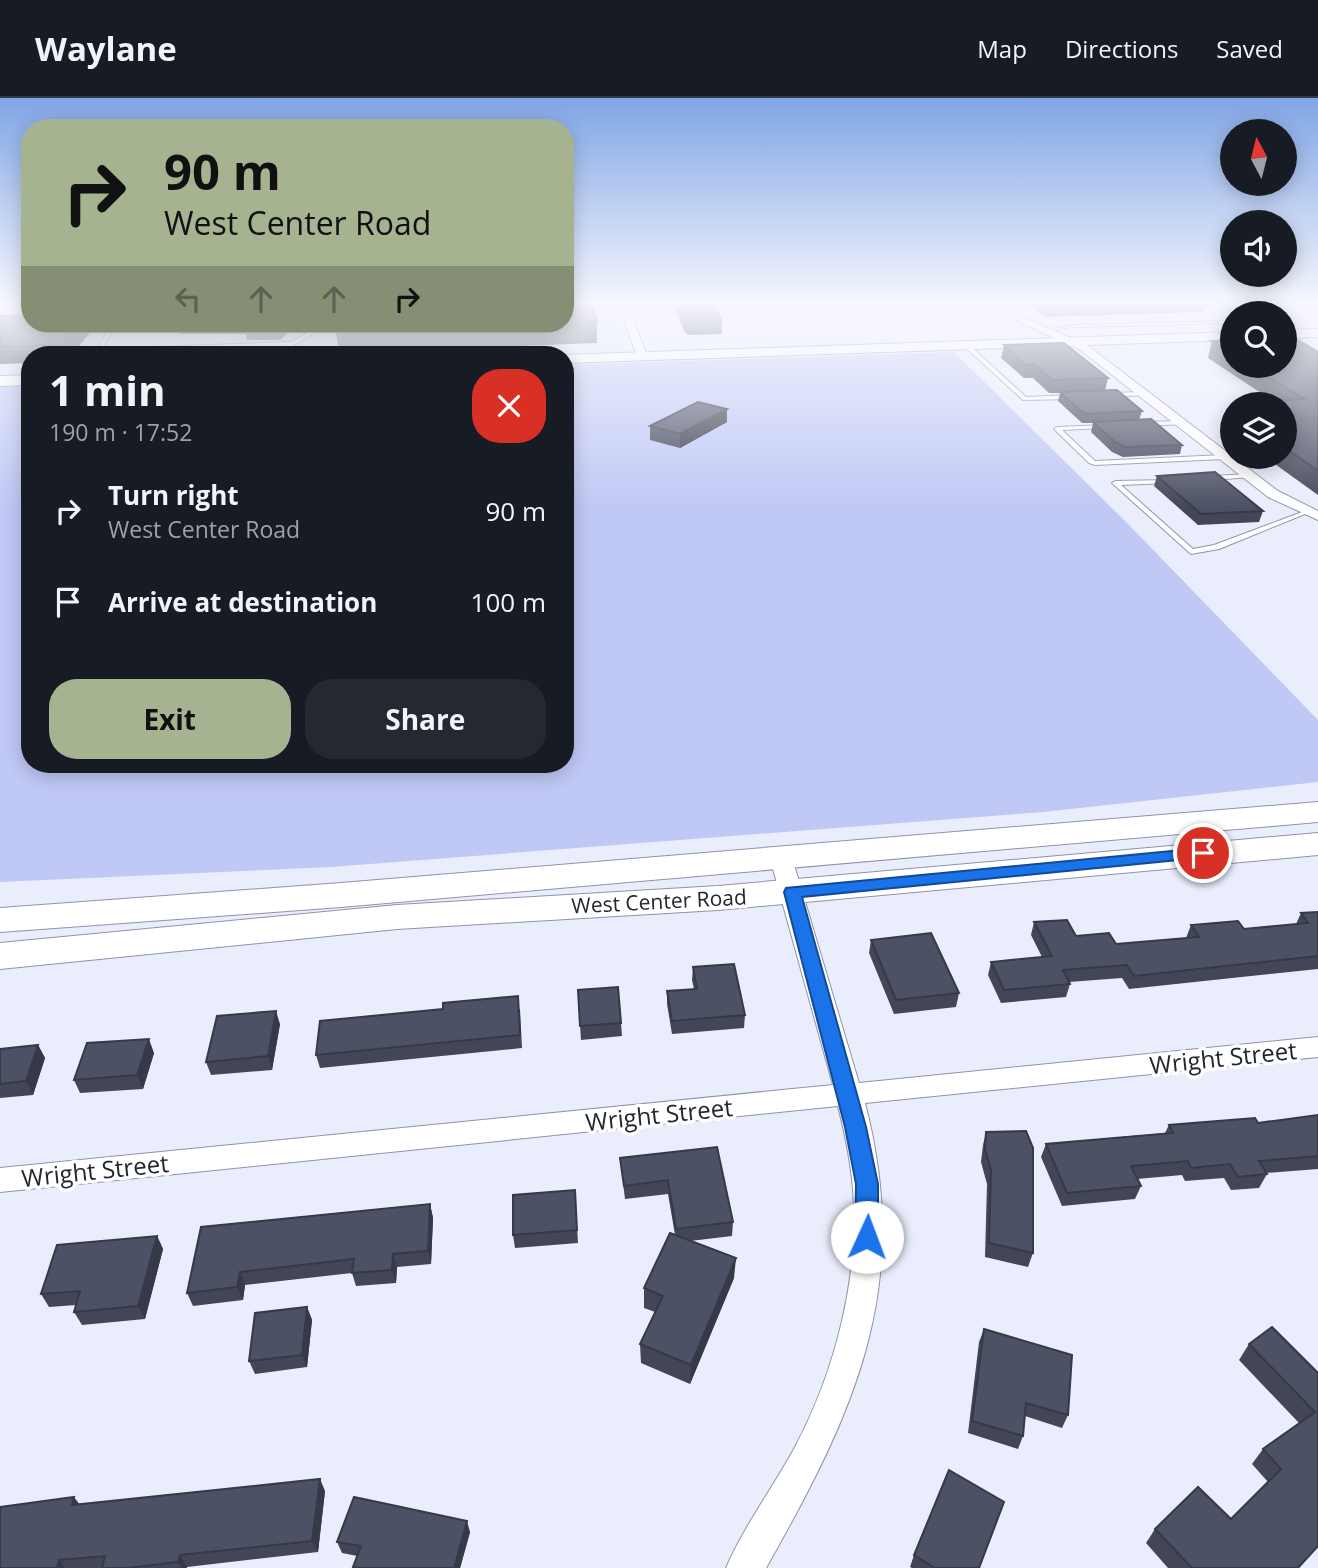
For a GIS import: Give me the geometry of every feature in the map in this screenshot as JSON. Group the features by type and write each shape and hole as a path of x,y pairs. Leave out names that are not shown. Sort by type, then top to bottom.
{"main road":[{"path":"0,381 21,380"},
{"name":"West Center Road","path":"0,920 328,896 1318,812"},
{"name":"West Center Road","path":"0,956 397,917 792,892 1318,844"}],"street":[{"path":"1112,371 1220,454"},
{"path":"1240,469 1286,502 1312,514"},
{"path":"745,1568 801,1472 826,1419 845,1367 863,1282 869,1215 867,1184 848,1095 781,858"},
{"name":"Wright Street","path":"0,1180 1318,1047"}],"lane":[{"path":"994,371 1026,399 1078,397"},
{"path":"1104,396 1143,394"},
{"path":"1140,425 1181,423"},
{"path":"1113,426 1057,429 1095,463 1220,457"},
{"path":"1196,479 1250,476"},
{"path":"1182,480 1115,483 1191,552 1216,547 1312,514"}],"shaded area":[{"path":"0,371 21,371 21,373 0,374"},
{"path":"574,371 973,371 1127,523 1318,720 1318,782 1043,812 331,867 0,882 0,387 21,386 21,773 574,773"}],"building":[{"path":"1041,371 1099,371 1108,378 1052,380"},
{"path":"1297,371 1318,371 1318,471 1297,456 1297,399 1304,399 1297,392 1270,378 1297,378"},
{"path":"1117,390 1142,411 1084,414 1060,392"},
{"path":"698,402 727,409 680,434 650,426"},
{"path":"1151,419 1182,445 1125,447 1115,442 1093,422"},
{"path":"1215,472 1263,511 1201,514 1157,476"},
{"path":"1318,912 1318,956 1134,976 1127,965 1063,970 1070,984 1004,990 991,962 1052,956 1034,922 1067,920 1076,936 1109,933 1116,944 1199,937 1191,925 1238,921 1244,929 1308,923 1301,913"},
{"path":"931,933 959,993 896,1000 871,940"},
{"path":"734,964 745,1015 672,1021 667,991 697,989 693,967"},
{"path":"618,987 621,1023 580,1026 578,990"},
{"path":"518,996 520,1035 316,1055 320,1021 443,1009 443,1003"},
{"path":"276,1011 268,1056 206,1062 217,1016"},
{"path":"149,1039 137,1075 74,1080 87,1043"},
{"path":"38,1045 26,1081 0,1084 0,1049"},
{"path":"1318,1115 1318,1156 1259,1161 1267,1174 1238,1177 1230,1164 1191,1168 1188,1161 1131,1166 1141,1186 1067,1193 1046,1144 1173,1133 1169,1125 1255,1118 1258,1123"},
{"path":"1026,1131 1033,1148 1033,1253 989,1243 991,1170 985,1149 986,1132"},
{"path":"717,1147 733,1222 676,1229 668,1180 624,1186 620,1158"},
{"path":"575,1190 577,1230 513,1235 513,1195"},
{"path":"430,1204 428,1251 393,1254 392,1270 352,1273 354,1259 240,1272 237,1287 187,1293 201,1227"},
{"path":"670,1233 736,1258 691,1365 640,1344 663,1296 644,1288"},
{"path":"157,1236 138,1306 74,1312 80,1291 41,1294 57,1245"},
{"path":"307,1307 302,1355 249,1361 255,1313"},
{"path":"1272,1327 1318,1373 1318,1546 1298,1568 1192,1568 1155,1529 1198,1487 1231,1519 1281,1469 1263,1449 1315,1412 1249,1344"},
{"path":"984,1329 1072,1355 1068,1415 1026,1403 1023,1436 972,1421"},
{"path":"949,1470 1004,1502 979,1568 935,1568 914,1555"},
{"path":"320,1479 312,1541 180,1555 178,1562 127,1568 102,1568 105,1556 59,1560 57,1568 0,1568 0,1507 74,1497 72,1505"},
{"path":"354,1497 467,1521 454,1568 353,1567 361,1546 337,1542"}],"route":[{"path":"867,1237 867,1184 856,1127 792,892 1203,853"}]}
